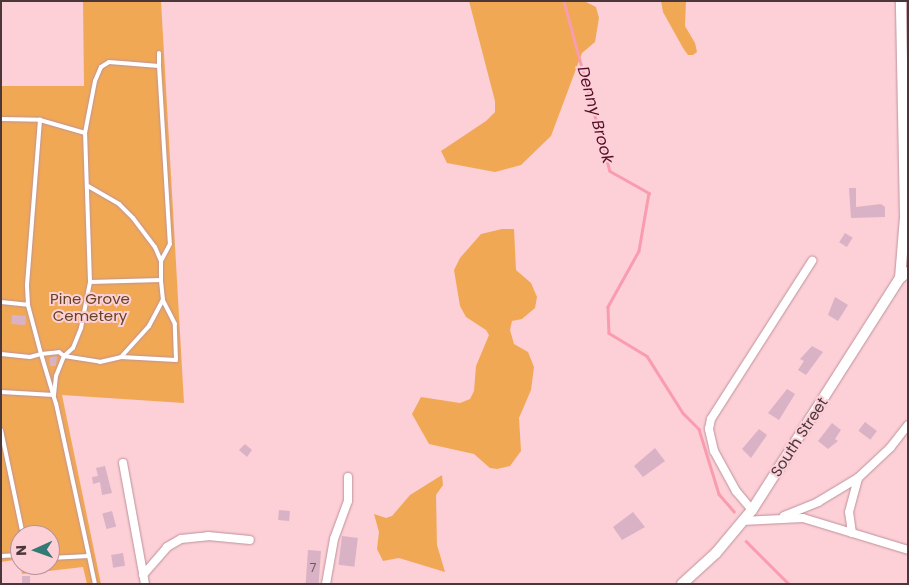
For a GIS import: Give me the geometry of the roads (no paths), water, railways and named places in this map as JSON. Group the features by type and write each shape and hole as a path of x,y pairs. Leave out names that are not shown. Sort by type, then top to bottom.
{"main road":[{"path":"901,1 905,217 904,275"},
{"name":"South Street","path":"682,584 716,553 752,510 904,275"}],"street":[{"path":"752,510 736,491 714,451 709,429 711,419 812,262"},
{"path":"782,517 818,502 858,478 890,448 908,425"},
{"path":"123,463 144,584"},
{"path":"326,584 334,539 348,501 348,477"},
{"path":"852,533 849,512 858,478"},
{"path":"742,521 782,517 823,522 908,550"},
{"path":"143,575 167,547 180,539 208,536 250,540"}],"lane":[{"path":"1,354 30,357 59,352 64,356 100,362 121,357 176,360 175,324 162,300 160,280 161,261 170,244 159,53"},
{"path":"54,395 56,376 64,356 73,348 81,328 90,282 85,132 88,106 100,67 109,62 160,66"},
{"path":"1,119 40,120 85,132"},
{"path":"40,120 28,305 54,395 95,584"},
{"path":"88,186 119,204 133,218 155,247 161,261"},
{"path":"90,282 160,280"},
{"path":"121,357 149,326 162,300"},
{"path":"1,302 28,305"},
{"path":"1,392 54,395"},
{"path":"1,430 21,525"},
{"path":"60,557 89,556"}],"waterway":[{"name":"Denny Brook","path":"564,1 610,171 649,193 639,251 608,307 609,333 647,356 683,413 699,429 719,494 734,511"},
{"name":"Denny Brook","path":"746,541 789,584"}],"park label":[{"name":"Pine Grove Cemetery","path":"90,306"}]}
